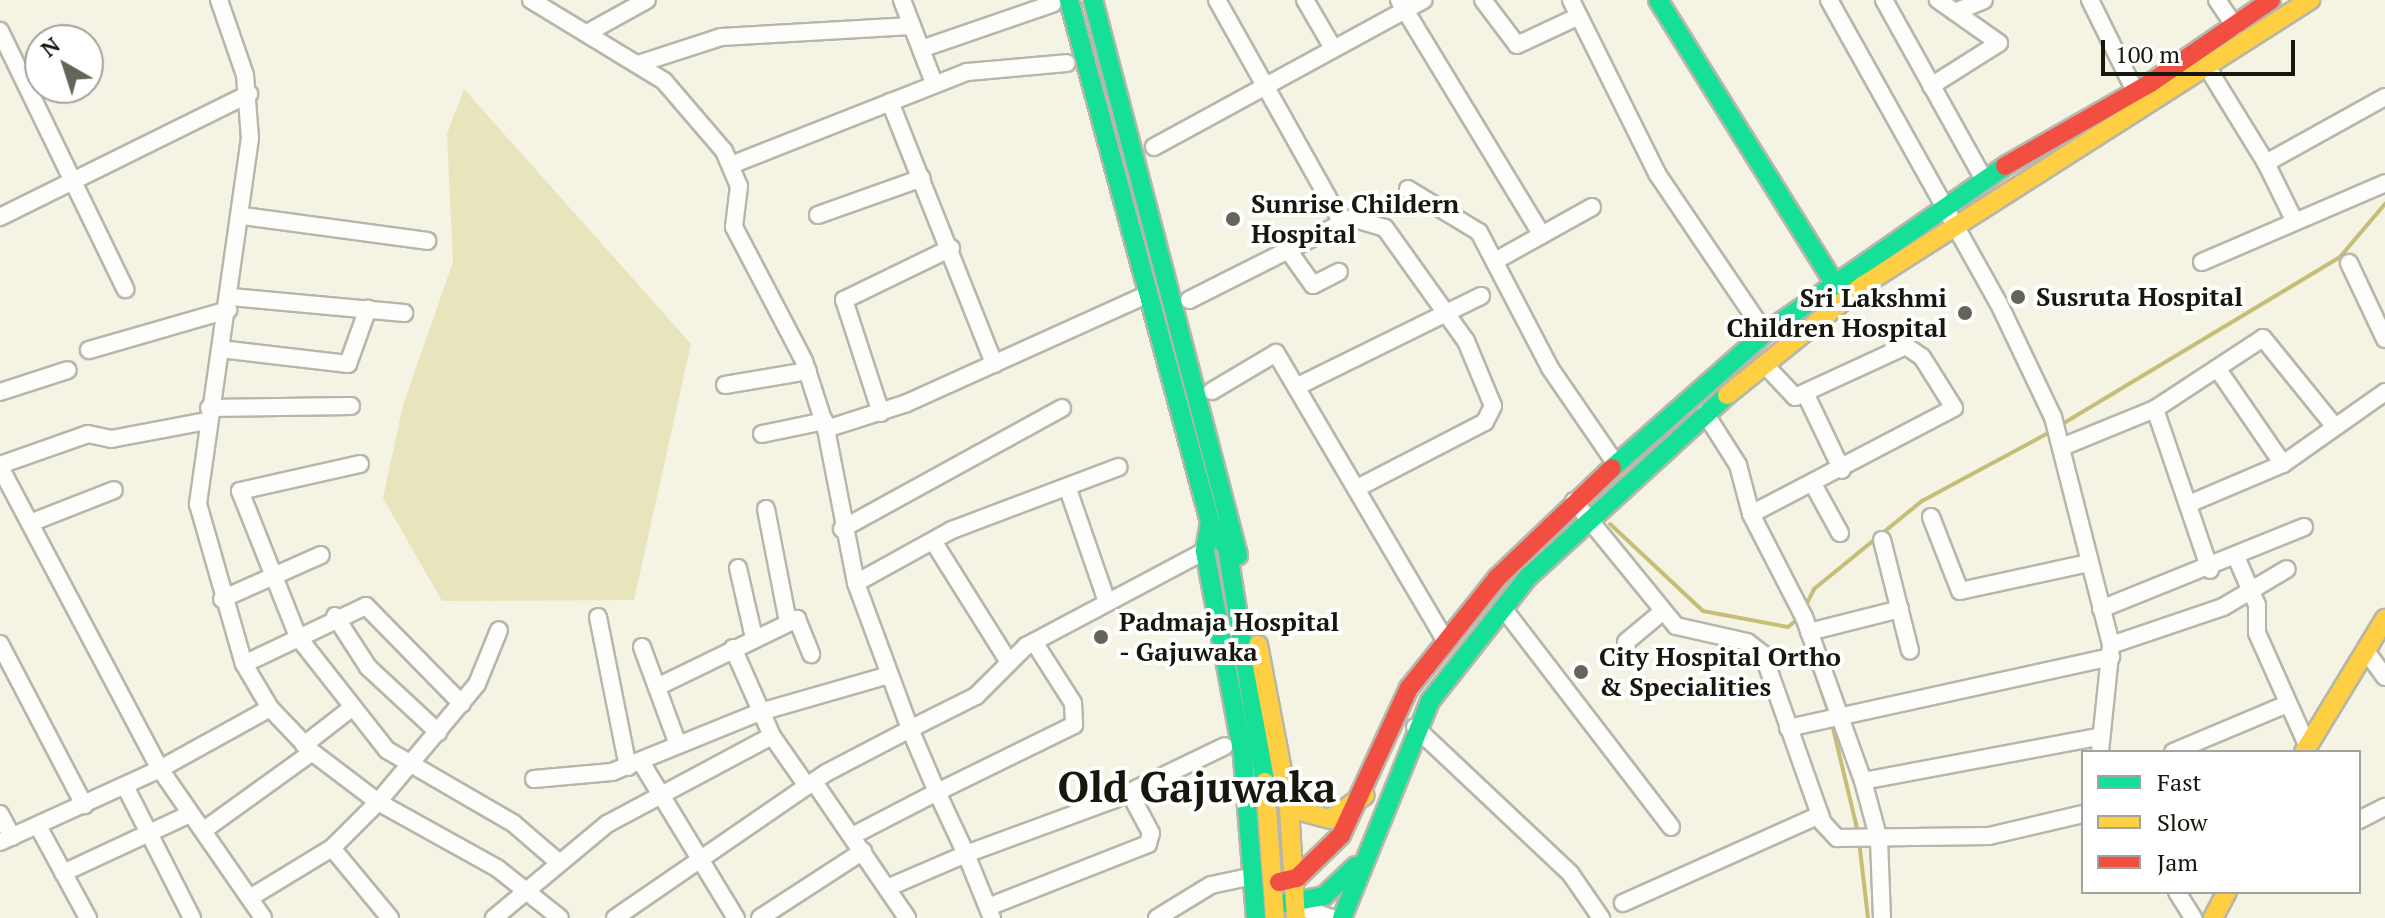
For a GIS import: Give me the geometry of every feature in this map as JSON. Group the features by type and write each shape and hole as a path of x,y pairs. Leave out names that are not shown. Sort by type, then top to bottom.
{"main road":[{"path":"1093,0 1234,500 1289,808 1297,878 1296,912"},
{"path":"1658,0 1836,286"},
{"path":"1278,882 1297,878 1341,835 1365,795 1405,696 1446,642 1574,501 1765,333 1984,180 2135,91 2235,27 2271,0"},
{"path":"1342,918 1415,727 1503,608 1590,518 1705,413 1862,286 2310,0"},
{"path":"1060,2 1148,294 1208,516 1227,548 1278,882 1276,911 1296,912 1343,883 1372,842"},
{"path":"1208,516 1234,500"},
{"path":"1208,516 1205,551 1243,757 1256,918"},
{"path":"2305,749 2385,619"},
{"path":"1289,808 1330,819 1365,795"},
{"path":"2214,917 2226,894"}],"street":[{"path":"219,0 249,94 243,216 208,414 198,504 222,599 244,664 270,708 308,748 378,802 528,889 560,918"},
{"path":"531,0 641,63 682,96 731,165 738,239 808,371 825,425 842,529 856,583 910,729 990,912 1148,844 1151,833 1129,792"},
{"path":"589,32 647,0"},
{"path":"902,0 934,83"},
{"path":"1217,0 1342,223"},
{"path":"1305,0 1333,48"},
{"path":"1154,147 1333,48 1402,5 1424,0"},
{"path":"1483,0 1517,45 1579,16"},
{"path":"1571,0 1658,175 1765,333"},
{"path":"1829,0 2053,417 2111,651 2098,745 1863,781"},
{"path":"1884,0 1984,180"},
{"path":"1931,86 1998,50 1995,37 1938,0"},
{"path":"1955,12 1984,0"},
{"path":"2217,0 2235,27"},
{"path":"2092,1 2135,91"},
{"path":"921,49 1060,2"},
{"path":"1402,5 1542,235"},
{"path":"641,63 721,37 912,26"},
{"path":"0,31 125,289"},
{"path":"731,165 934,83 980,70 1067,63"},
{"path":"2207,67 2266,163 2294,220"},
{"path":"0,217 249,94"},
{"path":"2266,163 2385,97"},
{"path":"890,102 951,248 994,364"},
{"path":"818,215 922,178"},
{"path":"2202,262 2385,183"},
{"path":"1408,189 1473,224 1550,368 1616,464"},
{"path":"1495,261 1592,207"},
{"path":"243,216 427,241"},
{"path":"1189,300 1342,223 1364,217 1385,228 1447,312 1476,360 1490,415 1357,488"},
{"path":"881,413 844,300 951,248"},
{"path":"1288,250 1313,285 1339,272"},
{"path":"2349,263 2378,306 2385,339"},
{"path":"762,434 881,413 1148,294"},
{"path":"1298,386 1481,296"},
{"path":"89,350 229,303 368,308 404,313"},
{"path":"220,349 348,364 368,308"},
{"path":"2061,443 2155,409 2219,371 2263,338 2335,427"},
{"path":"1751,514 1842,470 1954,408 1922,357 1906,346 1806,395 1786,392 1765,365"},
{"path":"1212,391 1276,353 1446,642"},
{"path":"0,392 68,370"},
{"path":"725,385 808,371"},
{"path":"2219,371 2283,464"},
{"path":"2191,503 2283,464 2385,392"},
{"path":"1806,395 1842,470"},
{"path":"263,918 253,896 160,769 0,466 88,434 111,439 208,414 351,406"},
{"path":"842,529 1062,408"},
{"path":"2155,409 2191,503 2210,570"},
{"path":"1705,413 1738,465 1751,514 1807,625 1863,781 1879,840 1882,918"},
{"path":"360,464 240,491 271,577 298,637 349,710 407,766 513,823 557,861"},
{"path":"856,583 933,541 1069,492 1119,467"},
{"path":"1813,484 1840,533"},
{"path":"30,523 114,490"},
{"path":"1069,492 1107,602"},
{"path":"1574,501 1662,612 1690,632 1757,647 1829,832 1853,841 1989,836 2081,814"},
{"path":"766,509 788,622"},
{"path":"1931,517 1960,591 2088,563"},
{"path":"2101,609 2210,570 2304,527"},
{"path":"1882,540 1910,651"},
{"path":"933,541 1007,659"},
{"path":"615,918 810,784 976,696 1007,659 1034,642 1205,551"},
{"path":"222,599 321,555"},
{"path":"2237,559 2251,592 2257,633 2305,749"},
{"path":"738,568 754,638"},
{"path":"1788,728 1838,713 2111,651 2251,592 2287,569"},
{"path":"244,664 335,616 372,608 420,669 462,704"},
{"path":"1503,608 1671,827"},
{"path":"1807,625 1900,609"},
{"path":"1626,642 1662,612"},
{"path":"335,616 368,667 438,732"},
{"path":"598,617 634,765 660,793 736,918"},
{"path":"657,687 788,622 802,620 811,654"},
{"path":"253,896 332,848 378,802 462,704 485,672 499,630"},
{"path":"852,836 1074,725 1073,703 1034,642"},
{"path":"0,644 84,805"},
{"path":"642,647 678,745"},
{"path":"733,648 772,736 852,836 907,918"},
{"path":"2366,651 2385,677"},
{"path":"534,779 634,765 760,712 889,675"},
{"path":"2178,750 2285,705"},
{"path":"0,814 6,839 160,769 270,708"},
{"path":"204,830 308,748 349,710"},
{"path":"1415,727 1570,873 1601,918"},
{"path":"494,918 557,861 660,793 772,736"},
{"path":"887,888 966,854 1129,792 1225,746"},
{"path":"125,786 192,918"},
{"path":"2361,819 2385,807"},
{"path":"63,873 190,814"},
{"path":"1623,903 1820,815"},
{"path":"38,826 88,918"},
{"path":"332,848 390,918"},
{"path":"760,918 863,851"},
{"path":"1157,918 1211,885 1245,878"},
{"path":"2178,894 2193,918"},
{"path":"1296,912 1331,918"}],"shaded area":[{"path":"464,89 691,344 634,600 442,601 383,498 403,405 453,262 447,134"}],"waterway":[{"path":"2059,426 2340,257 2385,204"},
{"path":"1805,607 1814,589 1922,501 2052,431"},
{"path":"1610,524 1703,611 1788,627 1799,618"},
{"path":"1804,641 1830,716"},
{"path":"1832,724 1858,832"},
{"path":"1859,841 1868,918"}],"traffic: fast":[{"path":"1069,0 1210,522 1227,548 1265,782"},
{"path":"1093,0 1238,555"},
{"path":"1658,0 1836,286"},
{"path":"1612,468 1765,333 2005,166"},
{"path":"1342,918 1430,701 1528,577 1727,395"},
{"path":"1210,522 1205,551 1243,757 1256,918"},
{"path":"1281,904 1324,896 1356,866"}],"traffic: slow":[{"path":"1727,395 1862,286 2310,0"},
{"path":"2305,750 2385,619"},
{"path":"1258,645 1289,808 1296,918"},
{"path":"1265,782 1275,918"},
{"path":"1289,808 1330,819 1365,795"},
{"path":"2213,918 2226,894"}],"traffic: jam":[{"path":"2005,166 2149,84 2271,0"},
{"path":"1279,882 1297,878 1341,835 1409,688 1497,578 1612,468"}],"place":[{"name":"Sunrise Childern Hospital","path":"1233,219"},
{"name":"Susruta Hospital","path":"2018,297"},
{"name":"Sri Lakshmi Children Hospital","path":"1965,313"},
{"name":"Padmaja Hospital - Gajuwaka","path":"1101,637"},
{"name":"City Hospital Ortho & Specialities","path":"1581,672"}],"district":[{"name":"Old Gajuwaka","path":"1197,786"}]}
